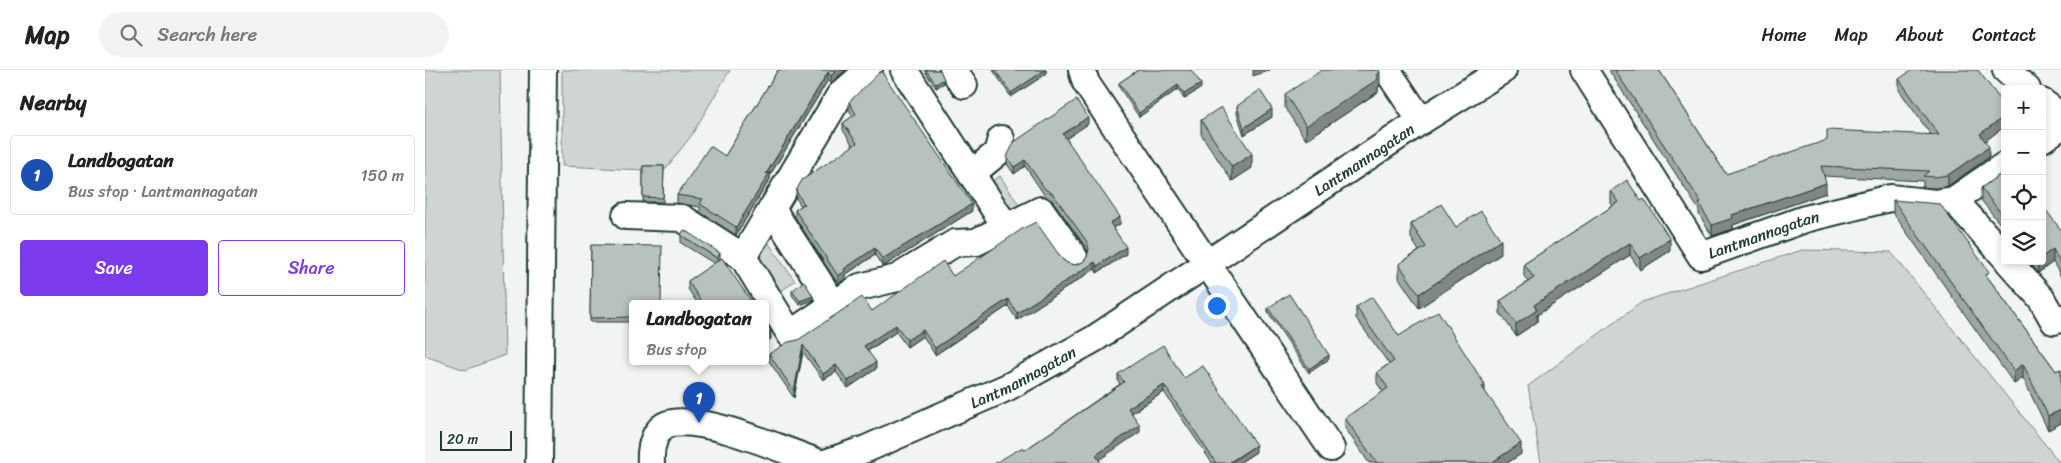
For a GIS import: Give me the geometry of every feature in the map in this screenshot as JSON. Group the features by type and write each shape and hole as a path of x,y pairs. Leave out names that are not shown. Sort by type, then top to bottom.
{"street":[{"path":"539,463 543,70"},
{"path":"743,257 840,95 869,70"},
{"path":"905,70 1006,226"},
{"path":"1082,70 1086,83 1331,448"},
{"name":"Lantmannagatan","path":"1387,70 1421,121"},
{"name":"Lantmannagatan","path":"825,463 874,446 1008,387 1094,338 1421,121 1503,70"},
{"name":"Lantmannagatan","path":"1584,70 1701,256 1805,219 1890,198 1935,203 1954,200 2001,168"},
{"path":"2006,70 2023,85"},
{"path":"2045,130 2051,112"},
{"path":"971,174 997,152 1001,139"},
{"path":"1954,200 2001,253"},
{"path":"771,209 834,305"},
{"path":"626,216 682,218 743,257 790,334 860,287 897,278 955,243 976,242 1041,210 1074,257"},
{"path":"2012,265 2041,298 2054,321 2061,318"},
{"path":"651,463 650,450 659,430 671,423 699,423 820,463"}],"shaded area":[{"path":"425,70 500,70 505,355 465,370 425,356"},
{"path":"562,70 730,70 691,136 664,171 562,166"},
{"path":"1000,176 1019,205 1005,214 986,185"},
{"path":"763,235 795,281 776,295 753,259"},
{"path":"1802,250 1891,252 2060,463 1541,463 1528,386 1642,302"}],"building":[{"path":"778,70 837,70 831,76 828,72 736,227 700,204 703,199 677,195 710,146 725,156"},
{"path":"926,70 940,70 944,79 936,84"},
{"path":"995,70 1045,70 1011,93"},
{"path":"1138,70 1191,70 1201,84 1184,94 1178,85 1139,113 1119,83"},
{"path":"1322,70 1379,70 1380,72 1376,75 1378,79 1306,126 1285,94"},
{"path":"1615,70 1659,70 1726,174 1827,140 1827,130 1939,135 1899,79 1912,70 1978,70 2001,101 2001,119 1980,134 1989,147 1948,175 1935,177 1923,176 1929,171 1821,166 1826,183 1732,215 1733,218 1712,225 1699,204 1701,202"},
{"path":"881,71 972,204 882,259 875,248 844,269 845,271 838,276 795,210 804,204 796,191 802,180 857,143 843,123 856,114 849,102"},
{"path":"1260,90 1272,109 1244,128 1237,106"},
{"path":"1076,100 1088,117 1063,134 1120,217 1110,223 1126,247 1097,266 1095,262 1017,313 1008,299 935,348 923,330 907,340 896,325 864,346 876,362 848,381 836,365 823,374 803,345 794,391 769,354 788,342 798,340 862,297 872,311 943,261 953,276 1022,229 1036,222 1062,259 1067,263 1075,265 1083,262 1087,257 1089,249 1087,242 1053,194 1045,189 1025,160 1014,167 1007,157 1014,142"},
{"path":"1221,107 1252,154 1232,167 1201,120"},
{"path":"643,166 664,166 663,198 643,197"},
{"path":"2001,174 2001,213 1981,188"},
{"path":"1627,180 1641,201 1644,199 1670,239 1640,258 1630,243 1534,305 1537,310 1516,324 1500,301 1534,278 1524,264 1619,202 1611,191"},
{"path":"1893,200 1940,204 1989,272 1986,275 2056,371 2061,369 2061,410 2048,416 2023,364 2014,371"},
{"path":"1441,204 1456,227 1481,211 1501,240 1419,294 1399,264 1426,247 1411,224"},
{"path":"2046,210 2061,230 2061,265 2053,249 2046,254"},
{"path":"684,230 720,253 717,258 681,235"},
{"path":"591,245 662,246 661,300 629,300 629,317 590,318"},
{"path":"722,258 750,300 700,300 688,281"},
{"path":"804,281 813,296 800,301 792,291"},
{"path":"1289,294 1329,355 1309,369 1268,308"},
{"path":"1372,297 1399,336 1438,311 1485,385 1482,387 1521,443 1491,463 1377,463 1345,418 1388,388 1377,372 1394,361 1356,307"},
{"path":"1163,345 1184,378 1203,366 1256,445 1230,463 1216,463 1164,385 1128,408 1140,425 1096,455 1101,463 995,463 1023,447 1025,450 1124,382 1118,374"}],"place":[{"name":"Landbogatan","path":"699,423"}]}
